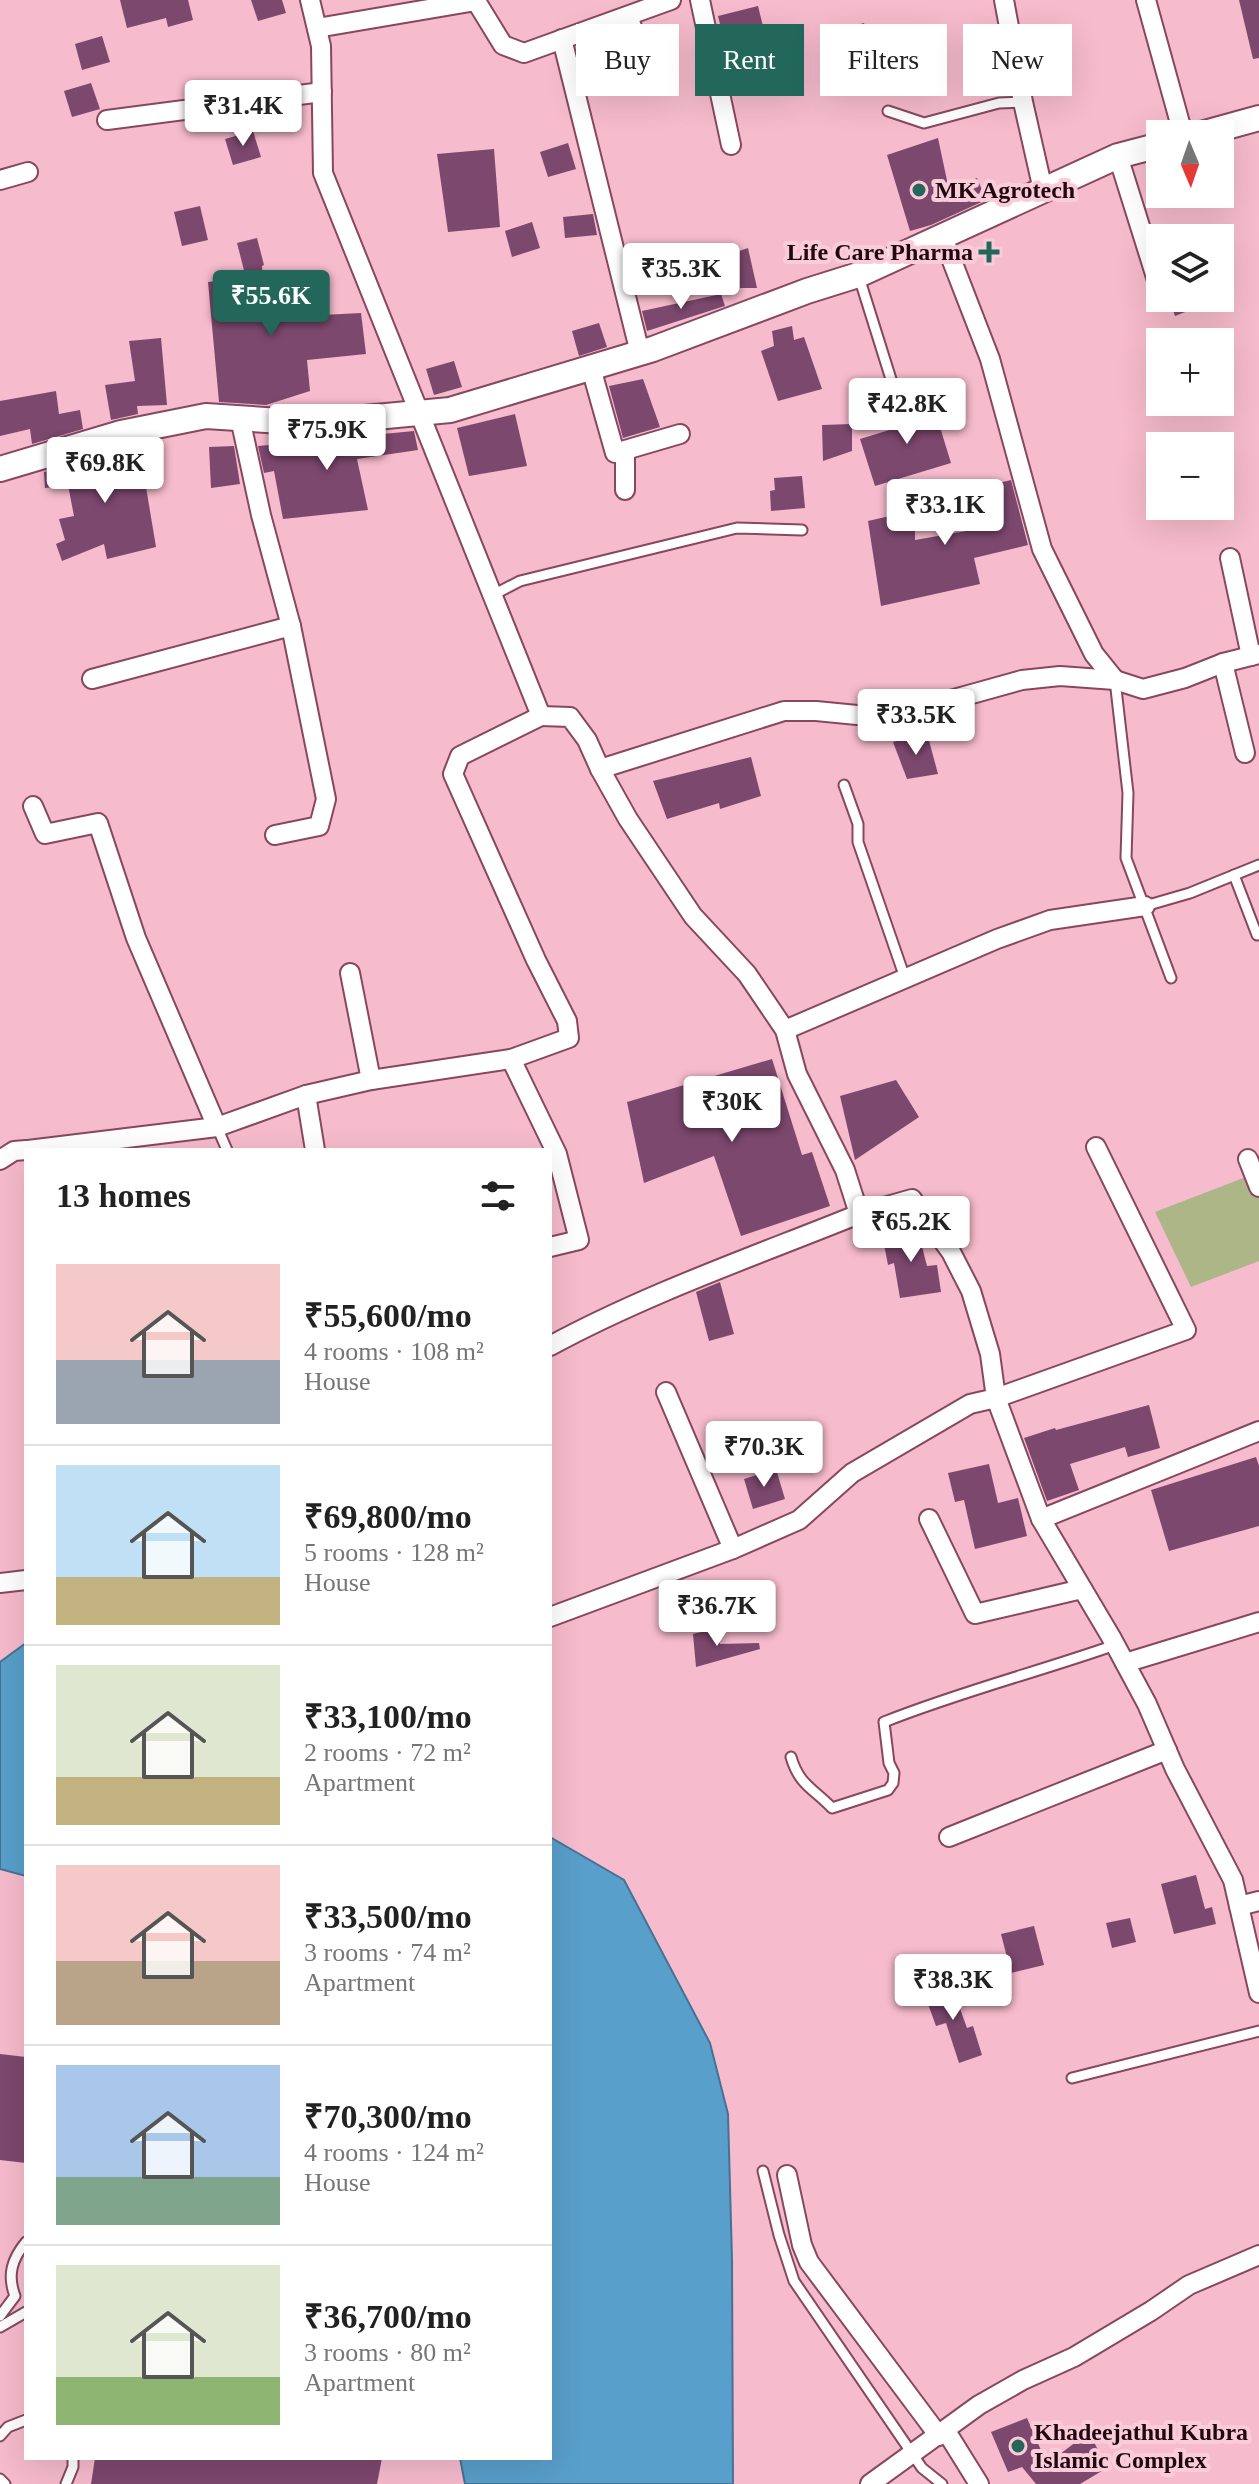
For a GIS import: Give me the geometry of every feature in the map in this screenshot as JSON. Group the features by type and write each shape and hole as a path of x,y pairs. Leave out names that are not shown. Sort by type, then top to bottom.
{"street":[{"path":"310,0 321,46 323,173 541,716"},
{"path":"317,28 476,1 503,45 524,53 671,0"},
{"path":"700,0 731,145"},
{"path":"1004,0 1043,190"},
{"path":"1146,0 1179,120"},
{"path":"628,16 631,24"},
{"path":"562,39 640,353"},
{"path":"107,120 322,92"},
{"path":"1234,125 1259,118"},
{"path":"0,469 121,433 206,416 312,423 450,410 640,353 858,275 1118,156 1146,149"},
{"path":"1118,156 1146,245"},
{"path":"0,180 28,172"},
{"path":"942,235 990,359 1042,549 1094,654 1115,680"},
{"path":"591,368 615,453 680,434"},
{"path":"240,418 261,515 291,626 326,799 319,826 275,835"},
{"path":"625,452 625,490"},
{"path":"600,769 784,711 900,714 1022,680 1060,676 1115,680 1143,689 1255,655 1230,558"},
{"path":"92,679 291,626"},
{"path":"1223,663 1245,753"},
{"path":"63,1148 153,1143 217,1127 306,1095 371,1080 511,1059 569,1038 567,1021 536,960 453,774 460,756 541,716 570,717 587,740 628,819 693,916 747,974 785,1030 797,1074 845,1170 859,1214"},
{"path":"33,806 45,834 98,823 136,938 217,1127"},
{"path":"785,1030 997,939 1050,920 1145,906"},
{"path":"350,973 371,1080"},
{"path":"511,1059 557,1154 579,1240 552,1247"},
{"path":"306,1095 315,1148"},
{"path":"552,1616 733,1549 799,1520 852,1473 970,1404 996,1398 1186,1330 1096,1147"},
{"path":"0,1160 14,1151 24,1150"},
{"path":"1248,1159 1259,1187"},
{"path":"552,1345 645,1300 859,1214 912,1199 951,1252 971,1291 990,1354 996,1398 1041,1519 1147,1704 1200,1820 1233,1880 1259,1993"},
{"path":"666,1392 733,1549"},
{"path":"1041,1519 1259,1431"},
{"path":"929,1519 975,1614 1082,1589"},
{"path":"0,1583 24,1580"},
{"path":"1125,1663 1259,1622"},
{"path":"949,1837 1167,1750"},
{"path":"1239,1906 1259,1901"},
{"path":"787,2175 802,2245 809,2262 979,2484"},
{"path":"870,2484 979,2405 1023,2380 1074,2357 1189,2285 1259,2255"}],"lane":[{"path":"888,111 924,123 999,103 1023,102"},
{"path":"858,275 895,392"},
{"path":"493,595 520,581 737,528 802,530"},
{"path":"1115,680 1128,793 1126,858 1171,978"},
{"path":"844,785 858,824 858,842 905,978"},
{"path":"1145,906 1171,900 1259,865"},
{"path":"1234,875 1258,936"},
{"path":"217,1127 226,1148"},
{"path":"791,1757 804,1784 832,1808 888,1790 894,1773 889,1763 884,1722 925,1705 1115,1645"},
{"path":"1072,2078 1259,2031"},
{"path":"763,2171 794,2281 922,2468 942,2484"},
{"path":"0,2316 15,2296 10,2274 24,2245"},
{"path":"0,2327 24,2313"},
{"path":"0,2436 8,2427 24,2421"},
{"path":"66,2484 73,2460"},
{"path":"0,2479 5,2484"}],"green space":[{"path":"1259,1172 1259,1261 1191,1287 1155,1212"}],"water":[{"path":"24,1644 24,1875 0,1869 0,1662"},
{"path":"552,1838 624,1880 710,2043 728,2114 733,2484 465,2484 460,2460 552,2460"}],"building":[{"path":"120,0 188,0 193,20 168,27 166,18 127,28"},
{"path":"251,0 282,0 286,13 258,21"},
{"path":"1239,0 1259,0 1259,58 1253,59"},
{"path":"758,6 762,24 720,24 718,16"},
{"path":"102,36 110,62 82,70 75,44"},
{"path":"91,83 100,109 72,117 64,91"},
{"path":"253,131 261,157 233,165 225,139"},
{"path":"938,138 949,190 977,178 986,200 910,231 887,155"},
{"path":"568,143 576,169 548,177 540,152"},
{"path":"494,149 500,227 448,232 437,154"},
{"path":"200,206 208,240 182,246 174,212"},
{"path":"593,214 597,235 565,238 563,217"},
{"path":"532,222 540,248 512,257 505,231"},
{"path":"257,238 264,265 264,303 302,300 303,316 361,313 366,354 307,360 310,391 266,405 219,402 208,282 246,278 237,243"},
{"path":"748,248 757,288 733,288 727,255"},
{"path":"721,294 725,306 647,331 642,311"},
{"path":"599,323 607,347 579,356 572,331"},
{"path":"792,326 794,340 804,337 822,389 778,401 761,351 774,346 772,331"},
{"path":"161,338 167,405 137,406 138,414 111,420 105,385 135,381 129,341"},
{"path":"454,361 462,387 434,395 426,369"},
{"path":"643,379 660,427 623,438 609,386"},
{"path":"56,391 59,414 80,410 83,429 32,444 30,429 0,436 0,401"},
{"path":"932,401 951,463 875,486 860,439 896,428 892,413"},
{"path":"515,414 527,466 469,476 457,428"},
{"path":"852,424 852,451 823,461 822,425"},
{"path":"414,431 418,450 357,459 368,510 283,519 274,471 264,473 258,446"},
{"path":"139,445 156,547 107,559 104,544 62,561 56,544 65,540 59,519 74,516 68,485 45,488 44,472"},
{"path":"234,446 240,484 211,488 209,447"},
{"path":"802,476 805,508 771,511 770,491 775,490 774,478"},
{"path":"1011,480 1028,545 974,558 980,584 881,606 868,521 903,513 908,531 915,531 915,540 972,530 962,492"},
{"path":"927,733 938,774 907,779 893,742"},
{"path":"751,757 761,796 720,809 719,803 667,819 653,781"},
{"path":"772,1059 802,1155 812,1152 830,1206 741,1236 714,1156 644,1183 627,1102"},
{"path":"896,1080 919,1117 855,1160 840,1096"},
{"path":"917,1227 927,1266 937,1265 941,1292 900,1298 894,1263 888,1265 882,1234"},
{"path":"720,1282 734,1334 709,1341 696,1292"},
{"path":"1149,1405 1160,1448 1128,1457 1125,1447 1070,1464 1079,1490 1047,1501 1024,1438"},
{"path":"1256,1457 1259,1466 1259,1526 1169,1551 1151,1490"},
{"path":"989,1464 998,1503 1018,1498 1027,1536 975,1549 964,1500 955,1502 948,1473"},
{"path":"776,1469 785,1499 753,1509 744,1479"},
{"path":"714,1629 720,1644 759,1643 760,1649 696,1667 693,1634"},
{"path":"1196,1875 1205,1909 1212,1907 1216,1924 1174,1934 1161,1884"},
{"path":"1130,1918 1136,1942 1112,1948 1106,1923"},
{"path":"1034,1926 1044,1965 1011,1973 1001,1934"},
{"path":"951,1984 967,2028 973,2026 982,2055 959,2063 946,2023 936,2026 924,1993"},
{"path":"0,2054 24,2057 24,2163 0,2160"},
{"path":"1027,2418 1047,2464 1089,2432 1107,2468 1080,2484 1036,2484 1022,2467 1008,2472 991,2432"},
{"path":"95,2460 382,2460 377,2484 91,2484"}],"place":[{"name":"MK Agrotech","path":"919,190"},
{"name":"Life Care Pharma","path":"989,252"},
{"name":"Khadeejathul Kubra Islamic Complex","path":"1018,2446"}]}
